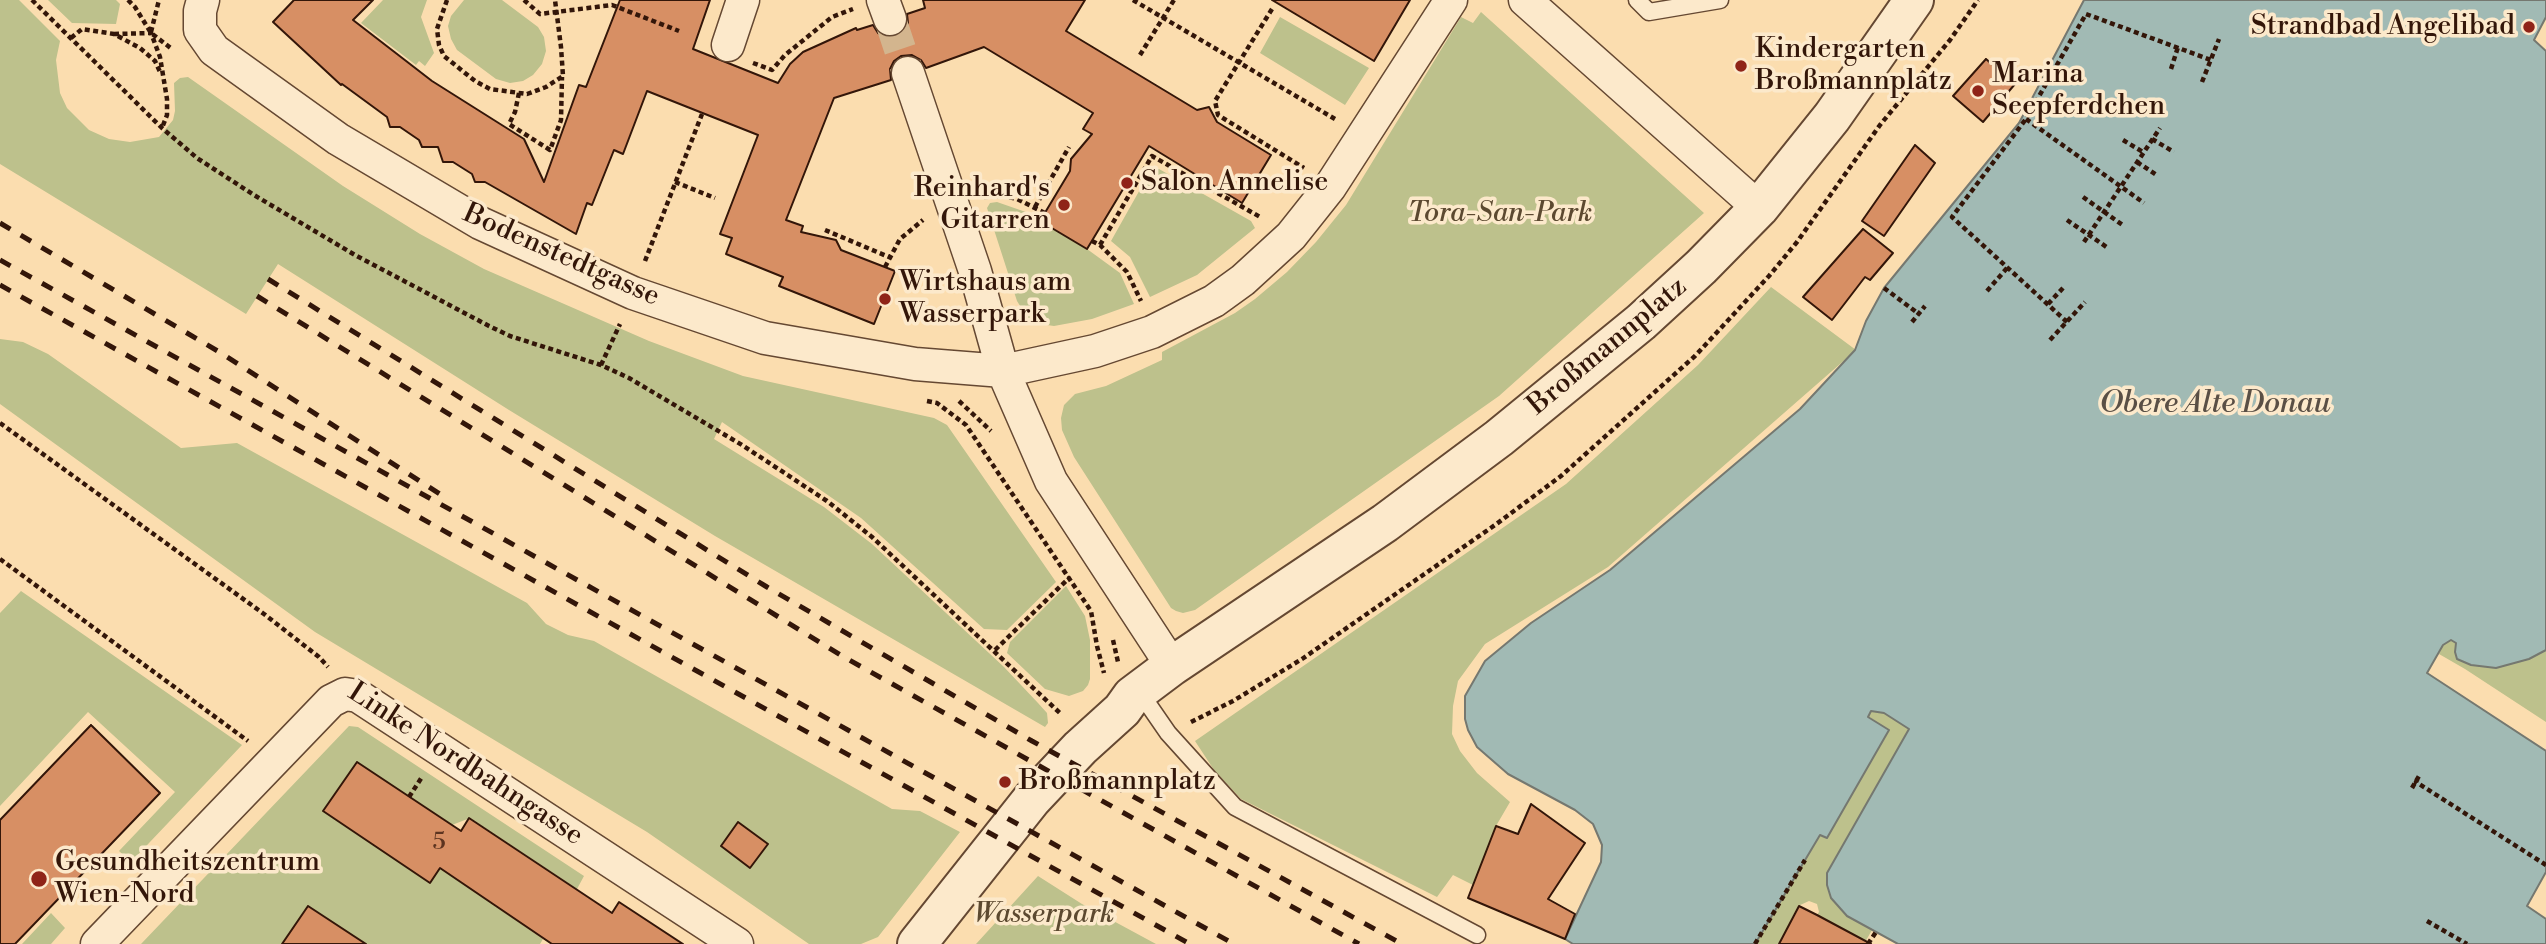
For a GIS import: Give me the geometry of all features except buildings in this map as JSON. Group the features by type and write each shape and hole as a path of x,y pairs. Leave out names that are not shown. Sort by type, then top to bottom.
{"street":[{"name":"Bodenstedtgasse","path":"203,0 200,11 201,30 214,50 338,139 480,223 633,293 765,338 915,364 1003,371"},
{"path":"728,45 743,0"},
{"path":"1003,371 1095,351 1152,332 1214,301 1269,259 1330,187 1451,0"},
{"path":"1525,0 1759,208"},
{"name":"Broßmannplatz","path":"917,944 1032,799 1080,748 1127,690 1182,660 1385,523 1500,438 1642,322 1701,267 1759,208 1832,117 1914,0"},
{"path":"908,73 975,271 1003,371 1051,481 1182,660"},
{"path":"97,944 331,701 345,694"},
{"name":"Linke Nordbahngasse","path":"345,694 358,696 382,711 737,944"}],"lane":[{"path":"1637,0 1649,12 1720,0"},
{"path":"1127,690 1235,807 1477,935"}],"path":[{"path":"32,0 162,128 197,158 254,195 440,302 510,336 601,365 629,378 742,445 827,501 872,537 1063,715"},
{"path":"128,0 150,33 160,57 167,115 162,128"},
{"path":"150,33 159,0"},
{"path":"447,0 437,29 439,45 444,56 475,81 490,89 527,94 546,87 562,76"},
{"path":"524,0 540,14 612,5 679,32"},
{"path":"519,93 509,124 550,150 561,120 562,76 555,0"},
{"path":"1133,0 1363,136"},
{"path":"1140,55 1174,0"},
{"path":"1168,733 1233,701 1302,659 1495,525 1561,476 1612,432 1695,356 1769,276 1797,242 1880,125 1950,40 1978,0"},
{"path":"728,45 736,57 772,71 785,55 832,17 878,9"},
{"path":"1272,9 1215,102 1219,115 1268,149 1311,172"},
{"path":"2067,322 1952,217 2026,119 2086,14 2211,60"},
{"path":"71,38 82,29 114,34 150,33"},
{"path":"114,34 140,48 155,61 165,81"},
{"path":"2202,82 2219,39"},
{"path":"2171,69 2178,47"},
{"path":"601,365 633,293 702,114"},
{"path":"2026,119 2144,203"},
{"path":"2084,242 2160,128"},
{"path":"2152,139 2174,152"},
{"path":"2123,140 2143,152"},
{"path":"1035,207 1069,147"},
{"path":"1100,245 1152,156 1236,201 1291,236"},
{"path":"2137,162 2158,177"},
{"path":"676,182 715,198"},
{"path":"2083,197 2124,226"},
{"path":"2067,220 2108,248"},
{"path":"825,230 889,257"},
{"path":"1092,241 1100,245 1127,272 1152,332"},
{"path":"1987,291 2007,268"},
{"path":"1884,288 1919,314"},
{"path":"2048,304 2063,288"},
{"path":"2050,340 2085,302"},
{"path":"1912,322 1925,306"},
{"path":"620,323 632,326"},
{"path":"949,398 961,402 995,435"},
{"path":"937,403 966,425 1091,611 1106,678 1127,690"},
{"name":"Linke Nordbahngasse","path":"0,423 319,657 335,676 345,694"},
{"path":"0,559 274,760"},
{"path":"995,650 1068,578"},
{"path":"1111,633 1127,690"},
{"path":"2412,788 2419,776 2416,782 2546,864"},
{"path":"1755,944 1805,860"},
{"path":"2427,921 2467,944"},
{"path":"1868,944 1876,932"}],"green space":[{"path":"0,0 19,0 60,41 56,60 60,93 67,108 89,130 109,139 130,142 159,137 173,120 174,83 180,78 188,77 343,186 420,234 484,269 649,341 743,376 934,418 947,425 1056,582 1007,630 984,629 861,518 722,422 714,439 824,507 872,544 1004,667 1047,713 1048,723 1045,727 715,536 278,264 246,314 0,164"},
{"path":"48,0 116,0 120,4 116,24 72,23"},
{"path":"383,0 427,0 421,17 434,53 425,66 419,61 416,65 361,23"},
{"path":"464,0 502,0 538,27 544,37 546,51 542,64 533,75 523,81 510,83 496,79 457,50 448,26 451,16"},
{"name":"Tora-San-Park","path":"1481,12 1704,213 1499,396 1195,610 1183,613 1176,611 1171,608 1074,457 1062,430 1064,405 1075,394 1106,386 1162,360 1162,352 1235,313 1287,272 1346,205 1461,17 1473,23"},
{"path":"1280,17 1369,68 1345,105 1260,53"},
{"path":"1159,169 1251,221 1255,228 1197,275 1150,297 1130,257 1111,241 1151,170"},
{"path":"997,202 1043,218 1041,222 1087,249 1120,273 1134,304 1092,319 1054,326 1040,324 1027,317 1017,301 987,208 990,203"},
{"path":"1771,287 1856,350 1608,567 1485,644 1458,681 1453,706 1452,734 1460,751 1477,773 1510,802 1496,826 1473,885 1453,875 1437,897 1241,799 1214,770 1195,741 1566,484 1698,365"},
{"path":"0,339 23,342 48,354 181,448 237,443 527,603 546,624 568,635 594,641 892,809 920,811 960,832 878,937 861,944 809,944 647,832 315,632 0,404"},
{"path":"1066,586 1085,616 1090,640 1088,685 1083,691 1069,696 1045,689 1007,653 1010,642"},
{"path":"21,591 242,745 131,862 119,851 175,792 88,712 0,806 0,613"},
{"path":"2451,640 2457,647 2529,659 2546,650 2546,722 2439,654 2443,645"},
{"path":"1871,711 1884,713 1909,729 1827,873 1847,916 1872,930 1864,944 1817,915 1817,904 1809,901 1798,906 1779,944 1755,944 1820,834 1827,838 1888,730 1868,716"},
{"path":"349,726 358,727 584,876 577,889 470,818 452,825 324,811 430,882 440,868 543,939 540,944 141,944"},
{"name":"Wasserpark","path":"1038,876 1082,904 1156,944 976,944"},
{"path":"51,913 65,928 51,944 22,944"}],"water":[{"name":"Obere Alte Donau","path":"2084,0 2546,0 2546,17 2534,40 2546,51 2546,650 2529,659 2496,668 2471,665 2457,659 2456,643 2451,640 2443,645 2427,673 2546,751 2546,872 2527,906 2546,919 2546,944 1898,944 1847,916 1831,898 1827,885 1827,873 1909,729 1884,713 1871,711 1868,717 1889,730 1827,838 1820,835 1755,944 1573,944 1565,939 1601,862 1602,845 1593,824 1575,810 1508,774 1477,747 1465,719 1465,696 1485,661 1531,623 1610,570 1800,409 1855,350 1866,321 1884,288 2019,123"}],"tunnel":[{"path":"890,19 908,73"}],"railway":[{"path":"0,223 221,353 440,494"},
{"path":"0,260 1234,944"},
{"path":"268,279 767,587 1032,741 1402,944"},
{"path":"0,285 1190,944"},
{"path":"257,296 842,656 1359,944"}],"place":[{"name":"Strandbad Angelibad","path":"2529,27"},
{"name":"Kindergarten Broßmannplatz","path":"1741,66"},
{"name":"Marina Seepferdchen","path":"1978,91"},
{"name":"Salon Annelise","path":"1127,183"},
{"name":"Reinhard's Gitarren","path":"1064,205"},
{"name":"Wirtshaus am Wasserpark","path":"885,299"},
{"name":"Broßmannplatz","path":"1005,782"},
{"name":"Gesundheitszentrum Wien-Nord","path":"39,879"}]}
